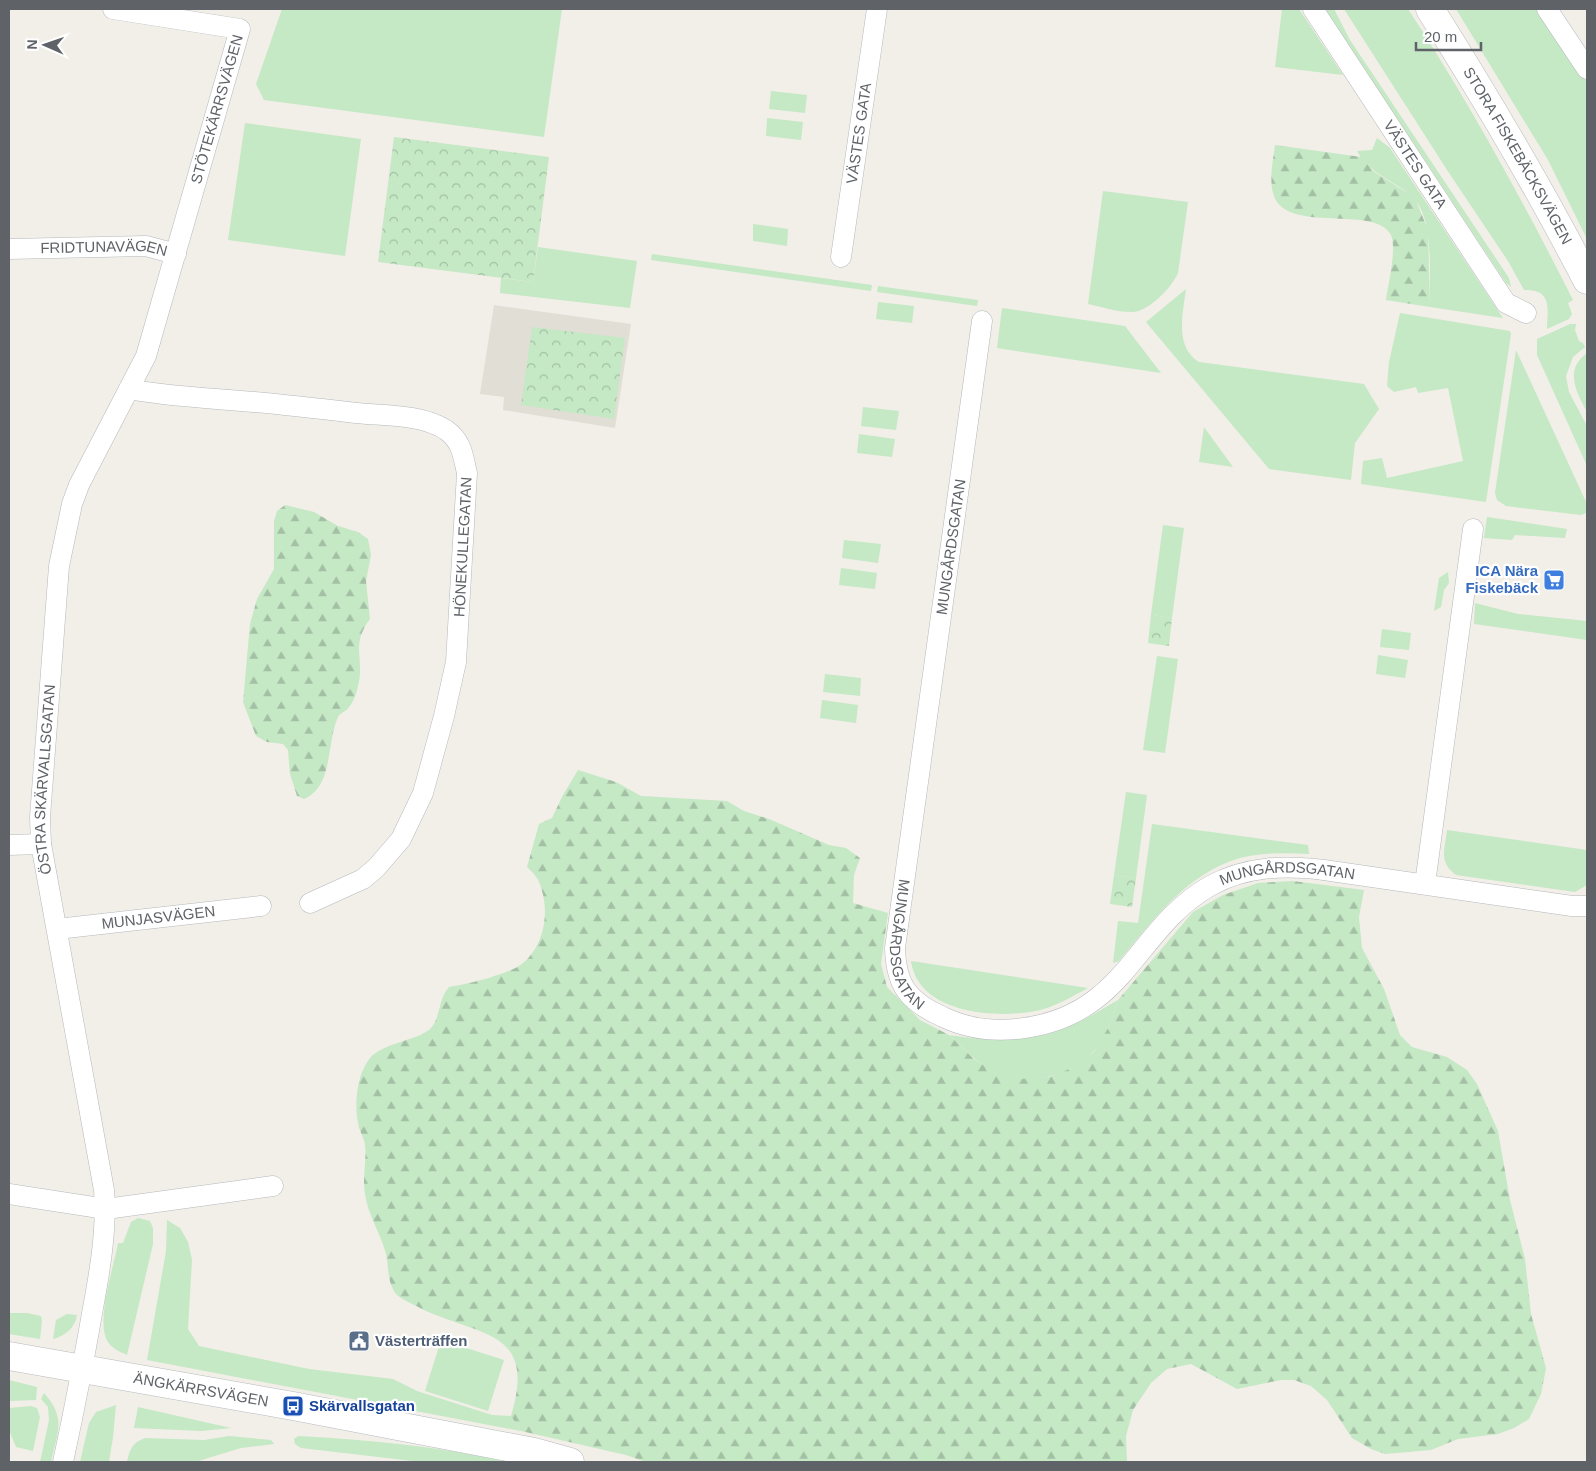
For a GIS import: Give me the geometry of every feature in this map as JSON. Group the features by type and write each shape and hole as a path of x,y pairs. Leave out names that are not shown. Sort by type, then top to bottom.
{"street":[{"name":"STÖTEKÄRRSVÄGEN","path":"113,9 240,29 176,254"},
{"name":"VÄSTES GATA","path":"840,257 877,9"},
{"name":"VÄSTES GATA","path":"1313,9 1506,303 1526,313"},
{"name":"STORA FISKEBÄCKSVÄGEN","path":"1430,9 1502,126 1587,280"},
{"path":"1547,9 1587,69"},
{"name":"FRIDTUNAVÄGEN","path":"9,249 146,246 176,254 146,356 129,389"},
{"name":"MUNGÅRDSGATAN","path":"982,321 895,948 896,968 901,984 911,998 925,1009 968,1026 992,1030 1034,1027 1075,1013 1099,999 1126,971 1175,912 1211,886 1238,875 1269,867 1295,867 1572,906 1587,906"},
{"name":"ÖSTRA SKÄRVALLSGATAN","path":"83,1368 98,1283 106,1209 41,844 42,798 59,566 63,541 72,504 79,485 129,389"},
{"name":"HÖNEKULLEGATAN","path":"129,389 157,394 404,418 431,424 445,430 456,439 463,451 467,473 459,639 444,716 422,793 401,838 376,868 363,879 310,903"},
{"path":"1424,884 1473,529"},
{"path":"9,845 41,844"},
{"name":"MUNJASVÄGEN","path":"57,929 261,906"},
{"path":"9,1194 106,1209 273,1186"},
{"name":"ÄNGKÄRRSVÄGEN","path":"9,1356 303,1408 534,1452 570,1462"},
{"path":"63,1462 83,1368"}],"shaded area":[{"path":"494,305 631,324 615,428 503,410 504,397 480,394"}],"green space":[{"path":"282,9 562,9 544,137 264,100 256,84"},
{"path":"1282,9 1299,9 1343,75 1275,67"},
{"path":"1325,9 1334,9 1350,40 1509,278 1511,287 1506,283"},
{"path":"1344,9 1408,9 1474,116 1554,263 1573,300 1568,303 1572,314 1569,319 1547,329 1548,308 1544,297 1540,293 1524,290 1508,261"},
{"path":"1456,9 1539,9 1587,82 1587,239 1548,160"},
{"path":"771,91 807,95 805,113 769,109"},
{"path":"767,118 803,122 801,140 766,136"},
{"path":"245,123 361,139 345,256 228,240"},
{"path":"394,137 549,157 533,282 378,262"},
{"path":"1377,138 1390,148 1503,318 1430,307 1428,234 1420,207 1406,192 1369,166 1357,151 1372,150"},
{"path":"1275,145 1361,157 1373,171 1415,198 1428,230 1430,307 1386,300 1393,241 1391,235 1383,226 1354,219 1318,218 1301,215 1287,211 1277,202 1271,182"},
{"path":"1103,191 1188,202 1178,273 1171,285 1159,298 1138,311 1120,311 1088,304"},
{"path":"753,224 788,229 787,246 753,241"},
{"path":"538,247 637,261 630,308 500,293 501,278 533,282"},
{"path":"652,254 872,285 871,291 651,260"},
{"path":"878,286 978,300 977,306 877,292"},
{"path":"1186,289 1182,319 1183,338 1191,355 1199,362 1364,384 1379,409 1355,443 1351,480 1269,469 1146,322"},
{"path":"878,302 914,306 912,323 876,319"},
{"path":"1002,308 1125,326 1161,373 997,348"},
{"path":"1400,313 1510,331 1486,502 1361,484 1363,461 1382,458 1387,478 1463,461 1448,388 1418,393 1416,387 1394,392 1387,386 1389,362"},
{"path":"1570,324 1576,324 1575,330 1579,341 1585,347 1573,357 1566,376 1569,392 1587,426 1587,466 1537,355 1537,339"},
{"path":"532,327 625,338 614,419 521,405"},
{"path":"1516,350 1587,504 1586,513 1581,515 1506,506 1497,500 1495,493"},
{"path":"1587,353 1587,412 1576,389 1574,374 1576,366"},
{"path":"863,407 899,411 896,430 861,426"},
{"path":"1204,427 1233,467 1199,462"},
{"path":"859,434 895,439 892,457 857,453"},
{"path":"285,505 314,512 338,526 358,532 368,539 371,555 366,581 370,619 364,628 359,645 360,677 357,691 350,705 338,717 334,727 325,774 314,793 304,799 297,796 290,774 288,750 283,744 267,742 256,736 243,702 250,624 257,599 274,569 274,521 277,511"},
{"path":"1487,517 1567,529 1565,538 1515,535 1512,540 1484,538"},
{"path":"1163,525 1184,528 1172,618 1151,615"},
{"path":"844,540 881,544 878,563 842,558"},
{"path":"841,568 877,573 875,589 839,585"},
{"path":"1448,572 1449,583 1444,590 1441,607 1434,611 1439,578"},
{"path":"1475,603 1518,614 1587,621 1587,640 1474,624"},
{"path":"1151,615 1172,618 1169,646 1148,643"},
{"path":"1382,629 1411,633 1409,650 1380,647"},
{"path":"1378,655 1408,660 1405,678 1376,674"},
{"path":"1157,656 1178,659 1165,753 1143,750"},
{"path":"825,674 861,678 860,696 823,692"},
{"path":"822,700 858,705 856,723 820,718"},
{"path":"578,770 616,782 641,796 727,801 744,811 769,819 829,845 846,848 860,858 854,875 853,903 888,913 881,964 887,987 920,1020 949,1035 974,1059 995,1073 1020,1079 1050,1077 1072,1068 1094,1052 1108,1028 1118,1000 1193,912 1223,895 1258,883 1293,881 1364,890 1359,917 1362,948 1384,989 1400,1035 1412,1047 1447,1057 1467,1070 1477,1084 1498,1131 1510,1200 1525,1259 1531,1314 1546,1368 1541,1394 1529,1419 1514,1428 1498,1434 1458,1439 1431,1450 1385,1454 1371,1449 1352,1438 1327,1400 1311,1386 1294,1380 1281,1380 1237,1389 1191,1364 1167,1369 1151,1383 1133,1410 1126,1436 1127,1462 646,1462 626,1455 521,1431 511,1416 517,1388 516,1367 510,1351 498,1340 483,1332 422,1309 396,1294 393,1289 386,1254 365,1194 365,1145 359,1129 356,1107 359,1080 370,1058 383,1049 419,1036 431,1028 445,992 449,987 486,979 513,969 528,958 535,949 543,928 545,904 538,880 527,867 539,824 552,818"},
{"path":"1126,792 1147,795 1136,878 1114,875"},
{"path":"1152,824 1308,845 1309,854 1274,853 1248,856 1221,865 1203,875 1172,900 1119,961 1113,963 1118,921 1138,923"},
{"path":"1447,830 1587,850 1587,885 1575,892 1456,875 1447,865 1444,855"},
{"path":"1114,875 1136,878 1132,907 1110,904"},
{"path":"911,961 1088,988 1056,1004 1036,1011 1000,1014 960,1009 943,1002 928,992 917,978"},
{"path":"1118,1000 1105,1034 1093,1052 1072,1068 1046,1077 1018,1079 1005,1077 993,1072 975,1059 949,1035 1000,1040 1048,1034 1086,1019"},
{"path":"138,1218 150,1221 153,1228 153,1244 127,1355 114,1348 108,1342 105,1333 104,1308 118,1243 123,1243 131,1222"},
{"path":"167,1220 180,1228 188,1242 192,1260 188,1329 199,1346 309,1369 393,1379 417,1391 492,1415 511,1416 521,1431 147,1360 166,1251"},
{"path":"9,1313 27,1313 41,1316 40,1339 9,1334"},
{"path":"67,1314 77,1315 72,1328 62,1336 53,1339 56,1320"},
{"path":"441,1340 504,1360 488,1411 425,1391"},
{"path":"9,1380 37,1387 36,1400 9,1401"},
{"path":"44,1393 51,1402 58,1418 57,1434 51,1462 40,1462 49,1420 48,1407 41,1399"},
{"path":"116,1405 109,1462 80,1462 89,1423 96,1412"},
{"path":"31,1406 37,1408 40,1417 33,1451 16,1447 9,1430 9,1408"},
{"path":"138,1407 231,1428 201,1431 134,1428"},
{"path":"229,1436 271,1440 274,1444 241,1448 195,1462 127,1462 132,1447 145,1438 204,1440"},
{"path":"298,1436 403,1444 507,1462 421,1462 301,1448 295,1444 294,1439"}],"place":[{"name":"ICA Nära Fiskebäck","path":"1554,580"},
{"name":"Västerträffen","path":"359,1341"},
{"name":"Skärvallsgatan","path":"293,1406"}]}
